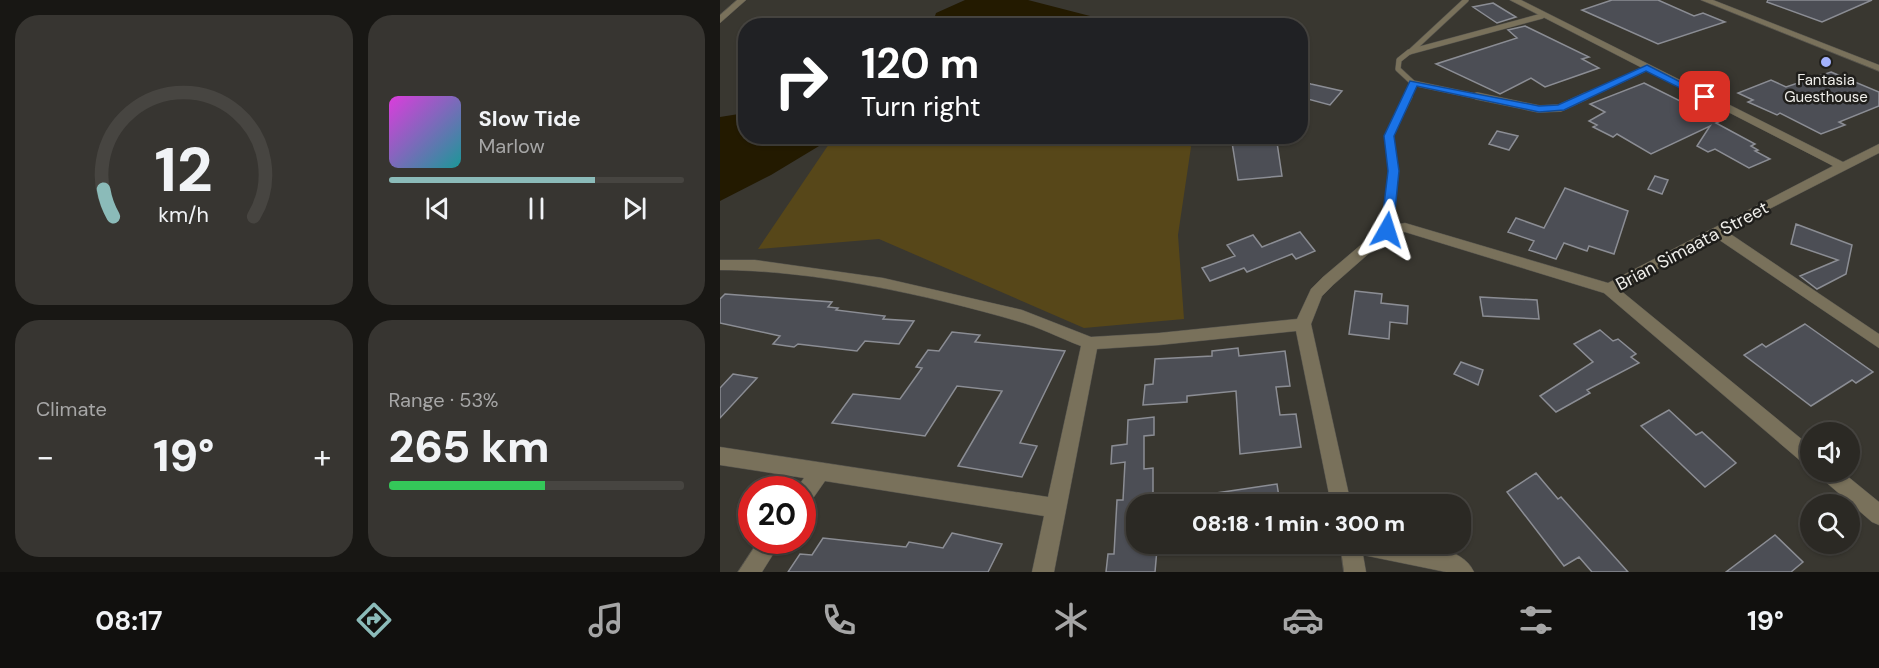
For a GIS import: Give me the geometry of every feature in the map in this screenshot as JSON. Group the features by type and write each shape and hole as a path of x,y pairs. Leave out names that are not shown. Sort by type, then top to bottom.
{"street":[{"path":"720,20 742,0"},
{"path":"1514,0 1842,166"},
{"path":"1705,0 1879,68"},
{"name":"Brian Simaata Street","path":"1800,450 1609,289 1716,231 1879,148"},
{"path":"1339,494 1303,324 1316,293 1387,230 1405,227 1609,289"},
{"path":"1716,231 1879,342"},
{"path":"720,265 755,265 883,283 1022,316 1090,343 1159,339 1303,324"},
{"path":"1043,572 1090,343"},
{"path":"720,456 1056,508"},
{"path":"816,478 820,472"},
{"path":"1840,482 1879,514"},
{"path":"749,572 762,554"},
{"path":"1353,554 1355,572"},
{"path":"1411,554 1449,561 1463,572"}],"lane":[{"path":"1466,0 1399,60 1398,69 1413,83 1539,109 1560,108 1647,68"},
{"path":"1409,52 1542,16"},
{"path":"1387,230 1394,171 1389,136 1412,90 1413,83"}],"shaded area":[{"path":"965,0 1028,0 1098,18 934,18 936,13"},
{"path":"738,114 738,144 822,144 771,175 720,201 720,117"},
{"path":"829,144 1190,144 1191,147 1178,235 1184,319 1084,328 879,239 758,249"}],"building":[{"path":"1612,0 1658,0 1694,16 1703,13 1725,22 1658,44 1582,10"},
{"path":"1768,0 1872,0 1822,22 1767,2"},
{"path":"1493,3 1516,17 1497,23 1473,7"},
{"path":"1525,26 1589,57 1582,59 1599,68 1545,87 1531,78 1500,94 1436,64 1517,38 1508,30"},
{"path":"1831,72 1879,92 1879,106 1839,122 1845,125 1821,134 1780,113 1777,115 1748,102 1753,100 1738,93 1771,80 1786,87"},
{"path":"1308,83 1342,91 1330,105 1308,99"},
{"path":"1644,83 1692,107 1697,105 1725,119 1716,123 1755,144 1751,146 1758,150 1755,151 1770,159 1749,168 1715,149 1708,152 1697,146 1710,126 1651,154 1617,134 1613,137 1593,127 1597,125 1589,121 1605,112 1590,104"},
{"path":"1497,131 1518,136 1509,150 1489,144"},
{"path":"1232,144 1277,144 1282,176 1238,180"},
{"path":"1655,176 1668,180 1662,194 1648,189"},
{"path":"1565,188 1628,211 1614,254 1589,246 1587,251 1564,243 1556,259 1529,250 1534,241 1508,232 1516,218 1544,228"},
{"path":"1796,224 1852,245 1846,274 1817,289 1800,276 1838,260 1791,244"},
{"path":"1300,232 1315,251 1296,259 1292,254 1247,272 1244,268 1210,281 1202,268 1235,256 1227,245 1253,235 1262,247"},
{"path":"1355,291 1382,294 1381,303 1408,306 1407,324 1390,322 1389,339 1349,334"},
{"path":"725,294 832,302 828,307 838,308 836,310 885,316 883,319 914,321 899,344 865,341 857,351 798,344 794,347 773,344 780,336 720,323 720,299"},
{"path":"1480,297 1537,300 1539,319 1483,316"},
{"path":"1805,324 1873,372 1856,383 1852,380 1811,406 1744,355 1762,344 1766,347"},
{"path":"1600,330 1613,341 1618,339 1636,354 1631,357 1639,363 1587,390 1590,393 1556,412 1540,396 1593,362 1574,344"},
{"path":"952,332 980,335 975,342 1065,351 1020,443 1037,446 1022,477 958,466 1002,391 957,386 925,436 832,423 853,394 900,399 922,368 916,367 928,350 939,351"},
{"path":"1238,348 1239,356 1285,351 1290,386 1276,387 1280,415 1296,414 1301,447 1240,454 1236,391 1187,396 1187,402 1143,405 1145,385 1153,384 1155,359 1212,356 1212,351"},
{"path":"1461,362 1483,370 1478,385 1454,374"},
{"path":"733,374 757,378 720,418 720,388"},
{"path":"1669,410 1696,435 1702,432 1736,463 1705,487 1641,426"},
{"path":"1154,417 1154,435 1144,436 1144,469 1153,468 1153,494 1126,494 1126,554 1157,554 1155,572 1106,572 1108,554 1114,554 1117,500 1123,500 1125,462 1111,464 1112,446 1127,444 1128,420"},
{"path":"1536,473 1558,499 1561,497 1628,572 1592,572 1579,557 1564,566 1507,492"},
{"path":"1277,484 1278,494 1210,494"},
{"path":"952,533 1002,544 988,572 788,572 800,554 816,554 816,549 823,538 906,547 909,542 943,548"},
{"path":"1775,535 1803,562 1791,572 1726,572"}],"place":[{"name":"Fantasia Guesthouse","path":"1826,62"}],"route":[{"path":"1387,230 1394,171 1389,136 1412,90 1413,83 1539,109 1560,108 1647,68 1705,97"}]}
